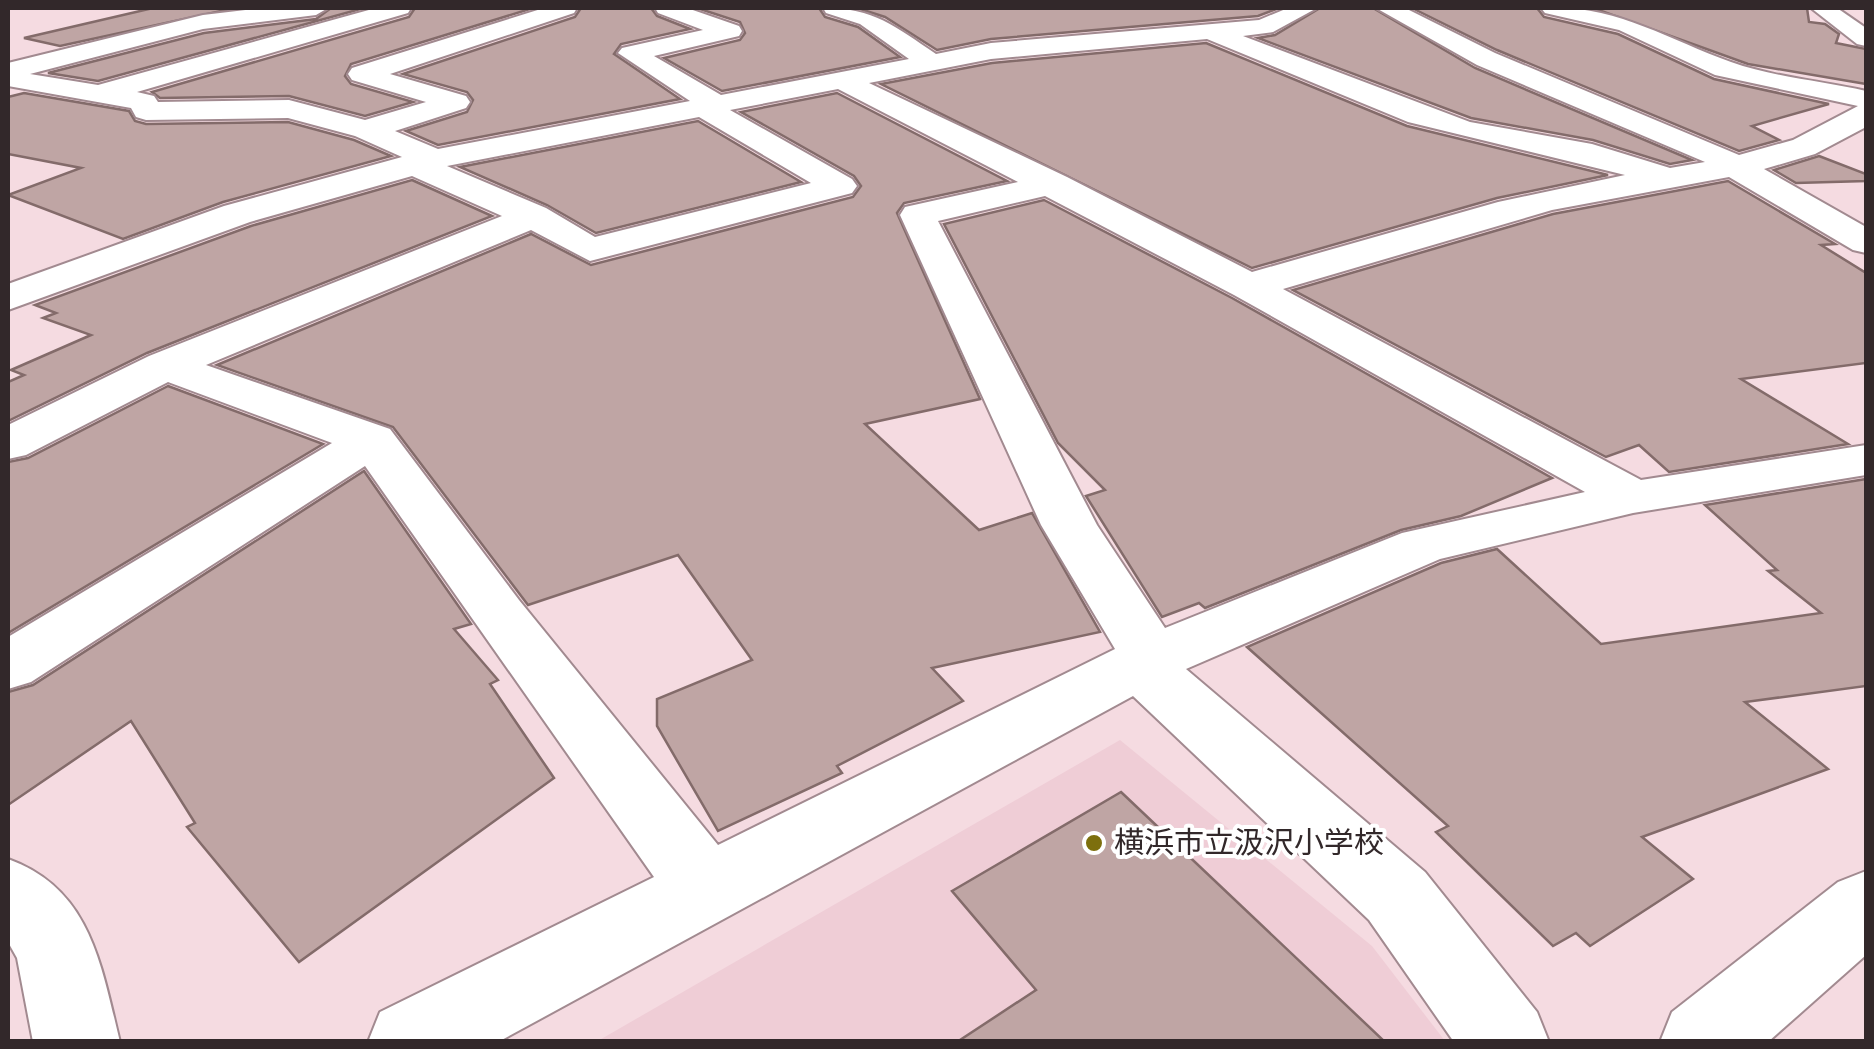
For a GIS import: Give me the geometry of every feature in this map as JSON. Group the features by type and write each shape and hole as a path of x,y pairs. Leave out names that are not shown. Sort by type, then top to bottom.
{"street":[{"path":"8,74 203,22 316,8"},
{"path":"103,93 400,8"},
{"path":"366,130 456,102 362,74 566,8"},
{"path":"8,74 144,102 146,111 289,109 366,130 533,216 590,250 840,186 631,53 730,30 666,8"},
{"path":"834,8 868,18 930,62"},
{"path":"8,298 237,214 424,162 930,62 1052,43 1213,34 1264,27 1306,8"},
{"path":"1554,8 1627,25 1725,69 1866,99"},
{"path":"1822,8 1866,40"},
{"path":"1406,10 1486,59 1740,166 1866,242"},
{"path":"1213,34 1419,116 1466,130 1592,154 1664,177"},
{"path":"844,80 1055,184 1248,286 1633,497"},
{"path":"1248,286 1550,200 1740,166 1852,128 1866,113"},
{"path":"1055,184 918,215 922,231 1069,525 1147,663 1397,896 1506,1042"},
{"path":"8,444 165,366 533,216"},
{"path":"165,366 372,440 498,615 705,887"},
{"path":"8,666 372,440"},
{"path":"411,1042 705,887 1147,663 1422,546 1633,497 1866,460"},
{"path":"8,893 30,906 53,938 77,1042"},
{"path":"1703,1042 1866,906"}],"shaded area":[{"name":"横浜市立汲沢小学校","path":"1120,740 1372,946 1445,1041 596,1042"}],"building":[{"path":"153,8 235,8 60,46 24,38"},
{"path":"331,8 364,8 98,81 48,73 204,33 316,19"},
{"path":"415,8 533,8 351,64 345,76 351,84 413,102 365,116 289,96 160,98 152,92 409,17"},
{"path":"581,8 651,8 657,16 690,29 621,44 614,54 680,99 438,145 406,131 467,112 473,100 467,92 403,74 575,17"},
{"path":"697,8 819,8 825,17 858,27 900,57 722,91 664,58 740,40 745,33 740,22"},
{"path":"857,8 1279,8 1258,16 991,39 937,50 885,17"},
{"path":"1320,8 1373,8 1475,68 1692,160 1670,164 1593,140 1471,118 1258,38 1275,35"},
{"path":"1412,8 1537,8 1544,17 1618,34 1714,79 1829,104 1752,126 1779,140 1739,151 1497,50"},
{"path":"1593,8 1807,8 1809,22 1825,24 1839,34 1836,43 1866,49 1866,84 1748,64"},
{"path":"1206,43 1407,126 1608,175 1497,198 1252,268 881,84 992,63"},
{"path":"24,93 129,111 135,121 146,124 288,122 354,140 391,156 223,202 123,239 8,195 81,168 8,154 8,97"},
{"path":"837,93 1007,181 904,203 897,213 980,399 865,424 979,530 1032,513 1100,632 932,668 963,701 837,766 842,773 718,831 657,726 657,699 752,660 678,555 528,605 393,427 217,365 531,234 591,265 853,197 861,186 854,176 741,112"},
{"path":"698,121 801,182 596,233 547,205 460,167"},
{"path":"1819,156 1866,174 1866,181 1796,183 1774,170"},
{"path":"412,180 492,216 147,353 8,421 8,382 24,375 11,370 91,335 43,318 56,313 35,305 251,226"},
{"path":"1728,181 1835,244 1821,245 1866,273 1866,363 1741,379 1848,444 1669,472 1639,445 1606,457 1293,290 1553,214"},
{"path":"1044,200 1232,298 1552,478 1461,516 1401,530 1205,608 1199,603 1162,617 1086,496 1105,490 1058,443 944,224"},
{"path":"168,386 323,444 8,633 8,462 28,458"},
{"path":"364,471 471,624 454,629 498,680 490,684 554,778 299,962 187,827 195,823 131,721 8,805 8,692 33,685"},
{"path":"1866,479 1866,686 1745,702 1828,769 1642,837 1693,879 1590,946 1576,933 1553,946 1436,832 1448,826 1247,647 1441,563 1497,549 1601,644 1821,613 1768,571 1777,570 1705,505"},
{"path":"1121,792 1385,1042 957,1042 1036,990 952,891"}],"place":[{"name":"横浜市立汲沢小学校","path":"1094,843"}]}
